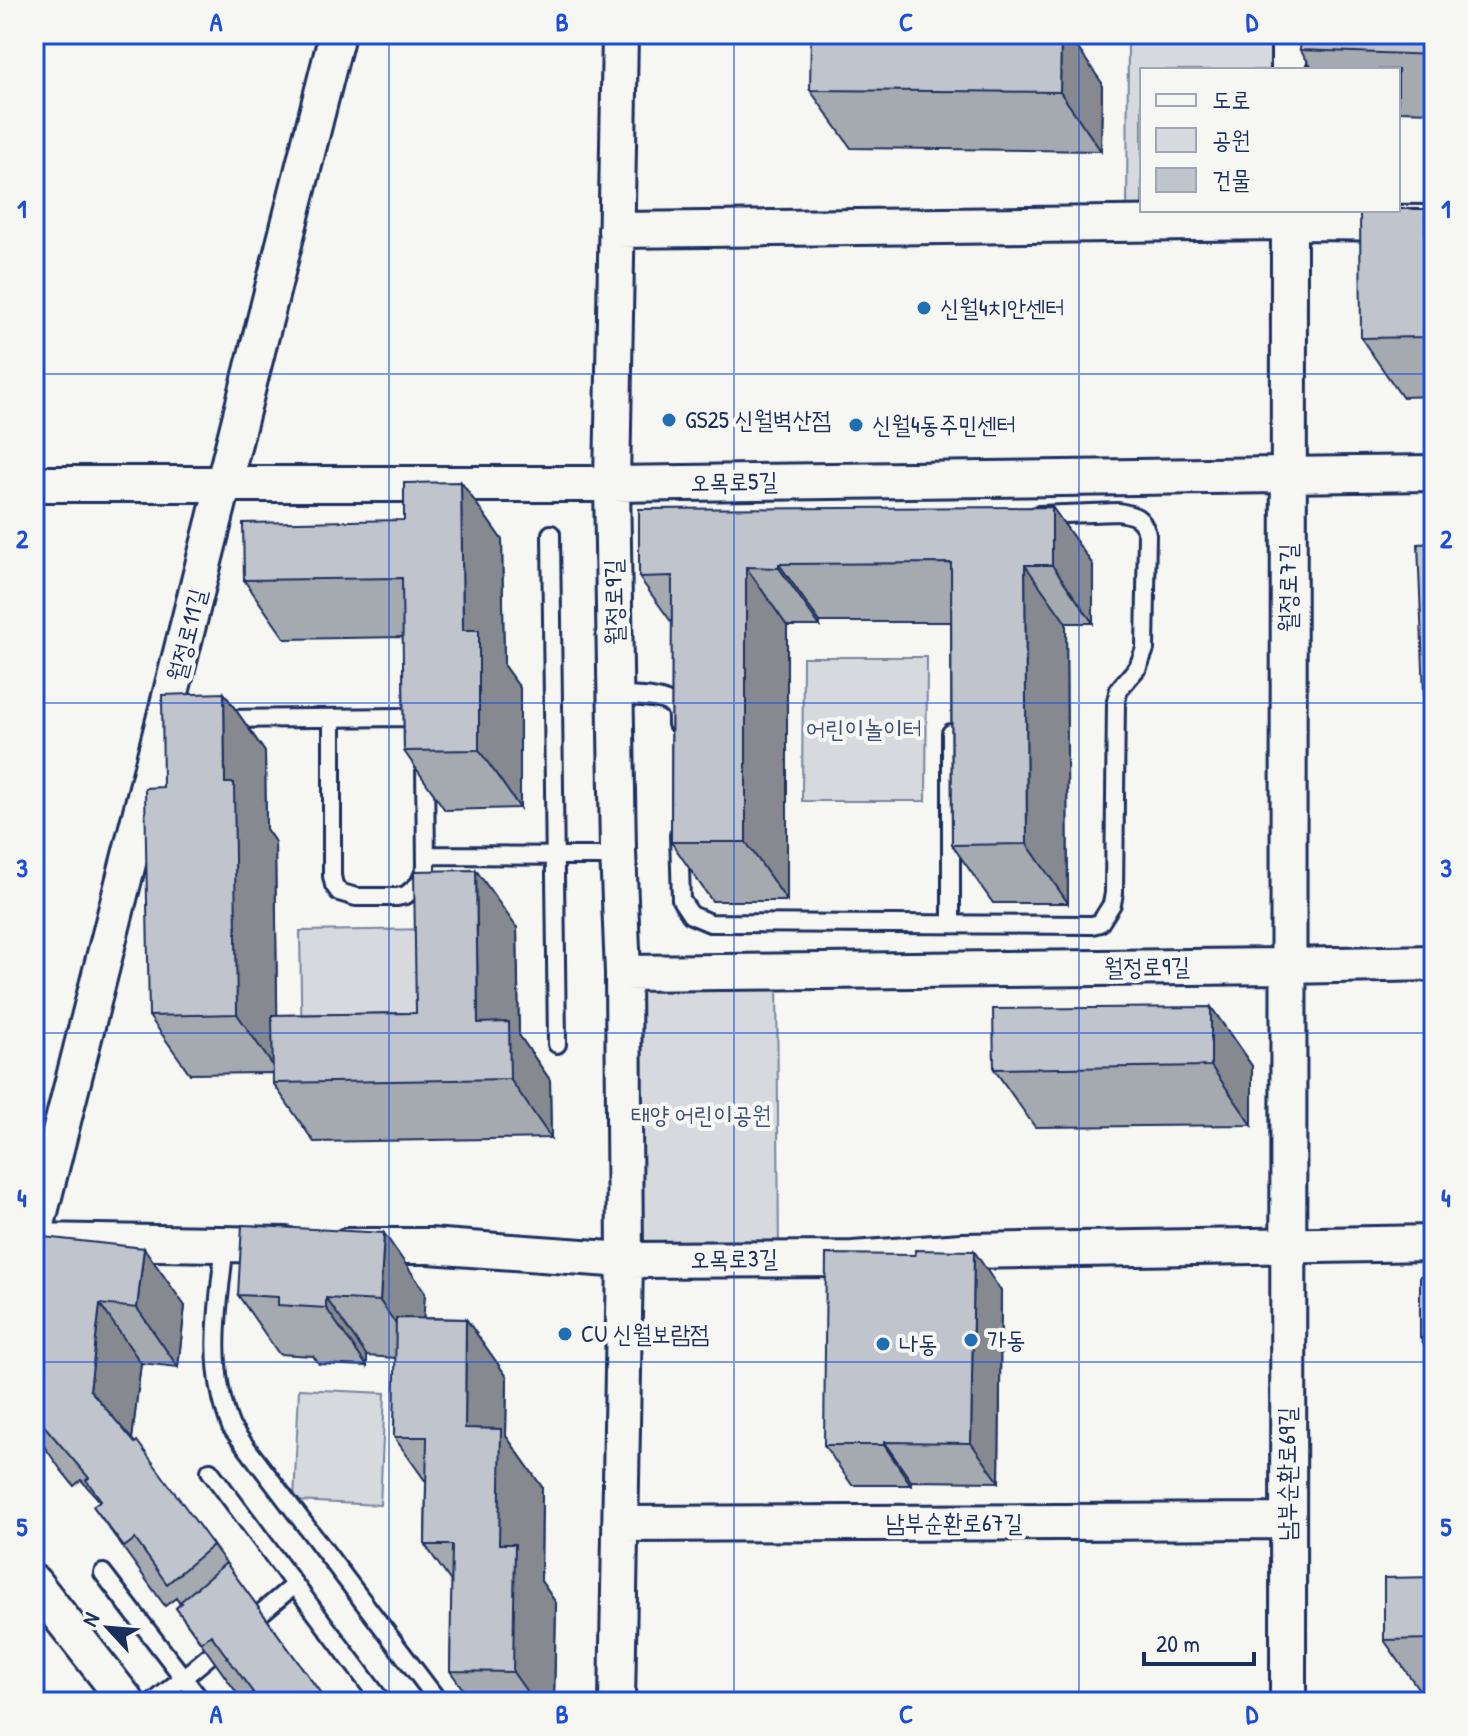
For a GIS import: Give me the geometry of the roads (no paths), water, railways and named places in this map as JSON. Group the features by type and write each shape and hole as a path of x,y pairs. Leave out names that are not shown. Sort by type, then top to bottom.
{"street":[{"name":"월정로11길","path":"34,1238 173,719 225,483 337,34"},
{"name":"월정로9길","path":"620,34 612,484 623,973 625,1260"},
{"path":"1289,34 1289,68"},
{"path":"616,230 1289,216 1434,223"},
{"name":"월정로7길","path":"1287,1245 1289,216"},
{"name":"오목로5길","path":"34,484 612,484 1434,473"},
{"path":"1287,966 1434,963"},
{"name":"월정로9길","path":"623,973 1287,966"},
{"name":"오목로3길","path":"34,1238 429,1246 625,1260 853,1259 962,1251 1434,1243"},
{"name":"남부순환로69길","path":"1287,1245 1288,1702"},
{"path":"617,1702 625,1260"},
{"name":"남부순환로67길","path":"620,1524 1287,1521"},
{"path":"34,1583 127,1702"}],"lane":[{"path":"678,812 681,900 691,915 710,923 1100,923 1107,915 1114,893 1116,701 1119,689 1138,667 1145,649 1147,534 1144,523 1136,516 1118,512 1025,515"},
{"path":"551,534 557,1044"},
{"path":"615,696 660,699 669,703 675,709 677,734"},
{"path":"211,719 405,717 423,725 426,868 423,877 406,895 356,897 339,892 334,885 332,718"},
{"path":"951,733 951,924"},
{"path":"426,855 618,856"},
{"path":"225,1244 216,1328 219,1384 231,1427 439,1702"},
{"path":"210,1471 382,1702"},
{"path":"103,1573 202,1702"},
{"path":"154,1702 294,1585"}],"place":[{"name":"신월4치안센터","path":"924,308"},
{"name":"GS25 신월벽산점","path":"669,420"},
{"name":"신월4동주민센터","path":"856,425"},
{"name":"CU 신월보람점","path":"565,1334"},
{"name":"가동","path":"971,1340"},
{"name":"나동","path":"883,1344"}],"park label":[{"name":"어린이놀이터","path":"864,729"},
{"name":"태양 어린이공원","path":"701,1115"}]}
